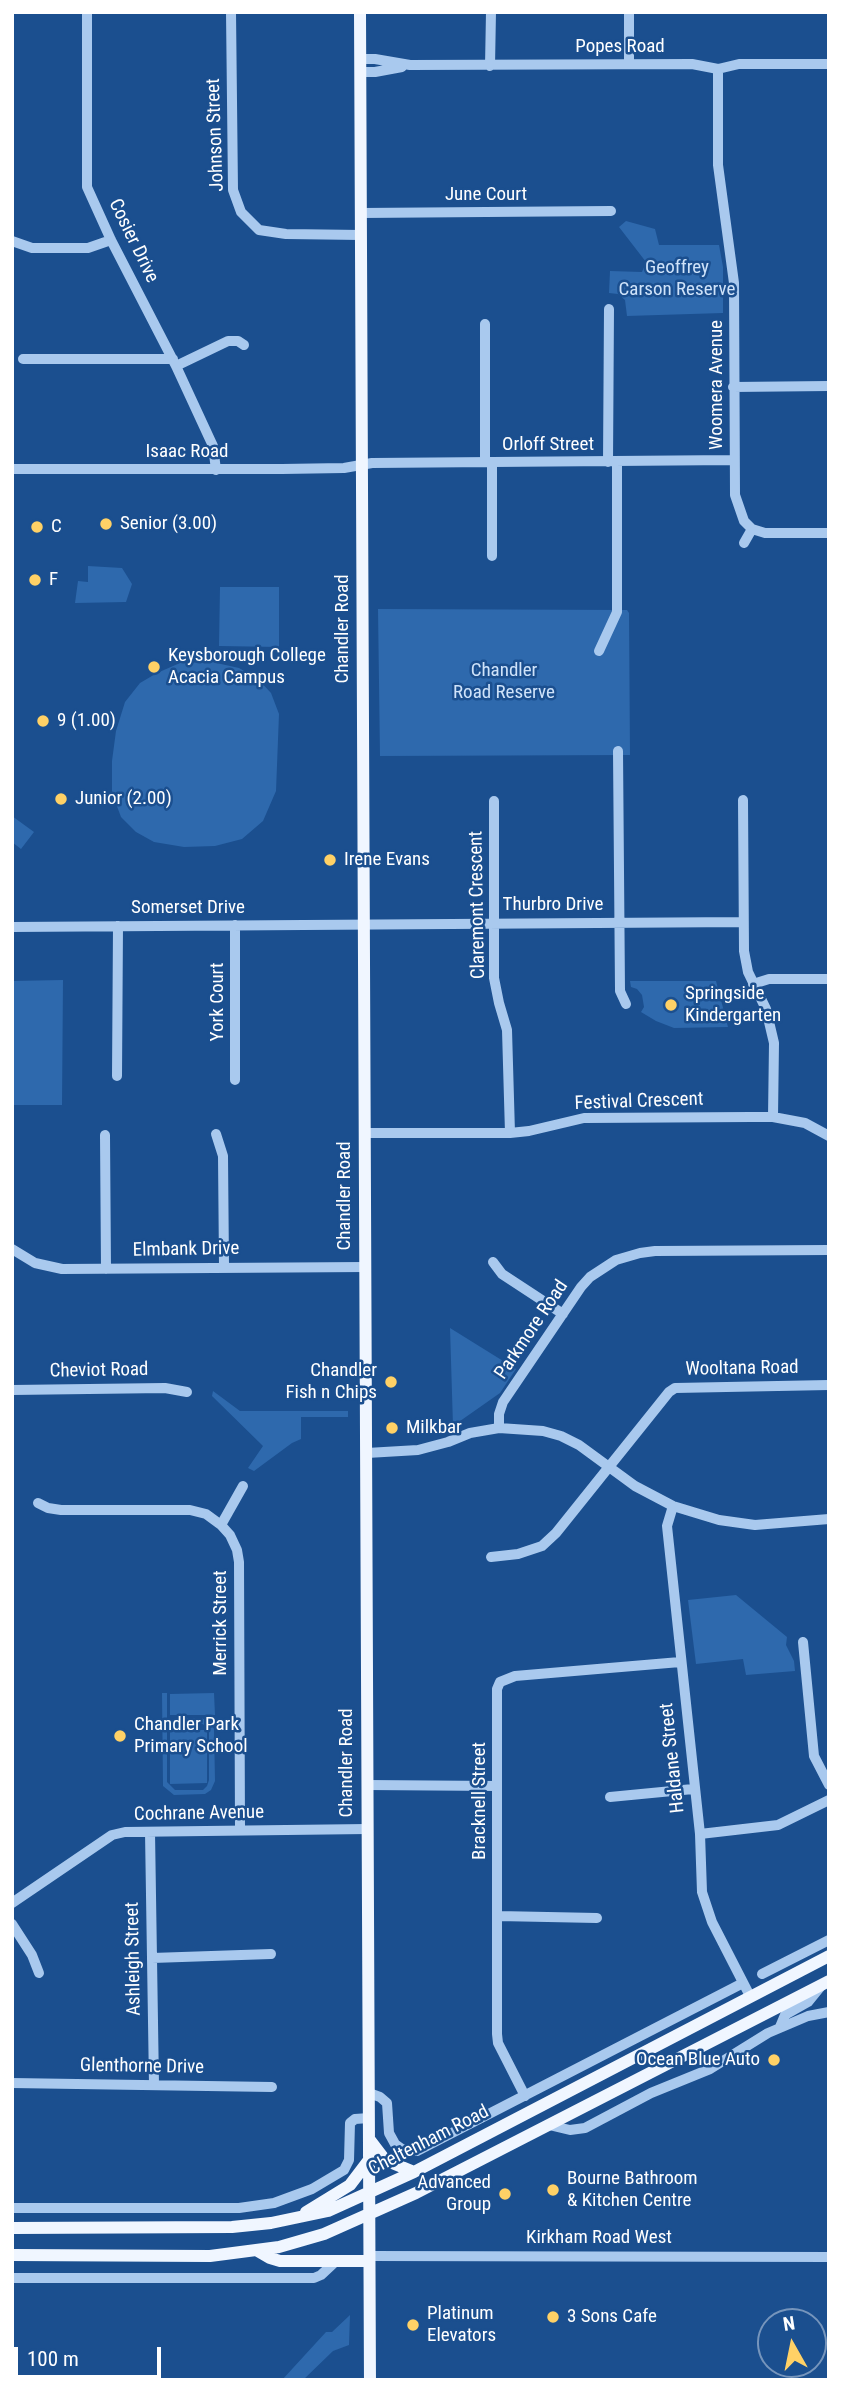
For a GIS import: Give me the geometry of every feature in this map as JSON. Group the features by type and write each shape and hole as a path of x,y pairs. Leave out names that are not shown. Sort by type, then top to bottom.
{"main road":[{"name":"Chandler Road","path":"360,12 370,2380"},
{"name":"Cheltenham Road","path":"12,2228 232,2227 293,2219 328,2211 414,2172 829,1956"},
{"name":"Cheltenham Road","path":"12,2255 192,2256 258,2251 309,2239 370,2216 825,1983"},
{"path":"750,1996 761,2003 787,2002"},
{"path":"369,2139 384,2160 414,2172"},
{"path":"293,2219 344,2190 369,2160"},
{"path":"258,2251 280,2261 370,2258"}],"street":[{"name":"Cosier Drive","path":"87,12 87,187 214,446 216,470"},
{"name":"Johnson Street","path":"231,12 233,190 241,212 259,230 286,234 361,235"},
{"path":"491,12 491,66"},
{"path":"629,12 629,64"},
{"name":"Popes Road","path":"360,66 375,59 410,65 692,64 718,69 739,64 829,64"},
{"name":"Woomera Avenue","path":"718,69 718,165 734,283 735,495 744,521 752,529"},
{"name":"June Court","path":"361,213 611,211"},
{"path":"12,241 32,248 88,248 111,240"},
{"path":"599,651 617,611 610,309"},
{"path":"485,324 492,556"},
{"path":"23,359 175,363 228,341 238,341 244,345"},
{"path":"733,387 829,386"},
{"name":"Orloff Street","path":"362,465 734,460"},
{"name":"Isaac Road","path":"12,469 216,470 344,468 362,465"},
{"path":"744,543 752,529 765,533 829,533"},
{"path":"618,751 620,991 626,1004"},
{"path":"743,800 744,951 748,972 766,1009 774,1043 774,1117"},
{"name":"Claremont Crescent","path":"494,801 495,978 499,1003 508,1030 510,1133"},
{"name":"Thurbro Drive","path":"363,924 743,922"},
{"name":"Somerset Drive","path":"12,927 363,924"},
{"name":"York Court","path":"235,925 235,1080"},
{"path":"117,1076 118,926"},
{"path":"754,984 769,979 829,979"},
{"name":"Festival Crescent","path":"364,1133 510,1133 584,1118 774,1117 805,1123 829,1136"},
{"path":"105,1135 106,1269"},
{"path":"216,1135 223,1156 225,1266"},
{"name":"Elmbank Drive","path":"12,1249 35,1263 62,1269 365,1267"},
{"name":"Parkmore Road","path":"499,1428 499,1414 503,1402 563,1314 590,1277 617,1260 655,1251 829,1250"},
{"path":"493,1262 502,1274 563,1314"},
{"name":"Wooltana Road","path":"491,1558 542,1546 556,1533 669,1392 675,1388 829,1385"},
{"name":"Cheviot Road","path":"12,1390 165,1388 187,1392"},
{"path":"367,1453 418,1450 470,1433 499,1428 543,1431 579,1445 635,1486 673,1506 719,1520 755,1525 829,1519"},
{"path":"38,1503 61,1510 190,1510 206,1514 221,1525 243,1486"},
{"name":"Haldane Street","path":"673,1506 667,1527 693,1789 700,1834 702,1892 712,1922 750,1996"},
{"name":"Merrick Street","path":"221,1525 233,1543 239,1562 240,1830"},
{"path":"803,1642 814,1756 829,1785"},
{"name":"Bracknell Street","path":"525,2096 498,2043 497,1689 500,1682 515,1676 680,1662"},
{"path":"367,1785 496,1786"},
{"path":"610,1797 693,1789"},
{"path":"700,1834 778,1825 829,1800"},
{"name":"Cochrane Avenue","path":"12,1903 111,1835 367,1829"},
{"name":"Ashleigh Street","path":"150,1832 154,2085"},
{"path":"498,1916 597,1918"},
{"path":"12,1924 32,1955 39,1973"},
{"path":"762,1974 829,1940"},
{"path":"152,1958 271,1954"},
{"name":"Cheltenham Road","path":"369,2093 387,2103 388,2128 391,2139 398,2147 412,2151 421,2149 743,1983"},
{"path":"780,2027 785,2015 808,2002 825,1983"},
{"path":"549,2125 570,2130 585,2128 651,2094 709,2069 780,2027 807,2016 829,2012"},
{"name":"Glenthorne Drive","path":"12,2083 272,2087"},
{"name":"Cheltenham Road","path":"12,2208 239,2208 275,2203 312,2189 344,2170 349,2160 351,2123 369,2118"},
{"name":"Kirkham Road West","path":"370,2258 829,2257"},
{"path":"12,2278 314,2278 321,2276 336,2261"}],"green space":[{"name":"Geoffrey Carson Reserve","path":"626,221 655,229 659,245 719,245 723,267 723,313 627,316 625,300 618,294 609,293 610,271 642,272 646,262 619,227"},
{"path":"88,566 122,568 132,584 126,602 75,603 78,581 88,582"},
{"path":"220,587 279,587 279,647 219,646"},
{"name":"Chandler Road Reserve","path":"378,609 627,610 630,755 380,756"},
{"path":"212,662 239,668 258,679 271,693 279,714 276,791 263,821 242,839 215,846 184,847 154,842 136,832 121,817 112,793 116,731 125,702 140,683 157,673 180,663"},
{"path":"12,816 34,832 21,849 12,842"},
{"path":"63,980 62,1105 12,1105 12,981"},
{"path":"630,981 716,981 728,1027 674,1028 656,1021 641,1012 644,1007 642,995 631,987"},
{"path":"450,1328 516,1369 500,1393 453,1426"},
{"path":"213,1391 240,1411 348,1411 348,1417 301,1417 301,1439 254,1471 248,1468 263,1446 212,1396"},
{"path":"736,1595 787,1637 786,1645 794,1661 795,1671 746,1675 743,1659 696,1664 688,1600"},
{"path":"162,1693 167,1693 167,1721 177,1718 201,1718 209,1721 214,1729 215,1781 211,1790 205,1794 174,1795 163,1786","holes":["178,1723 203,1724 209,1731 207,1786 203,1790 175,1790 167,1782 167,1731"]},
{"path":"214,1693 215,1715 170,1715 170,1694"},
{"path":"170,1730 207,1730 207,1783 170,1784"},
{"path":"350,2315 349,2345 333,2351 303,2380 282,2380 326,2332 332,2332"}],"place":[{"name":"Senior (3.00)","path":"106,524"},
{"name":"C","path":"37,527"},
{"name":"F","path":"35,580"},
{"name":"Keysborough College Acacia Campus","path":"154,667"},
{"name":"9 (1.00)","path":"43,721"},
{"name":"Junior (2.00)","path":"61,799"},
{"name":"Irene Evans","path":"330,860"},
{"name":"Springside Kindergarten","path":"671,1005"},
{"name":"Chandler Fish n Chips","path":"391,1382"},
{"name":"Milkbar","path":"392,1428"},
{"name":"Chandler Park Primary School","path":"120,1736"},
{"name":"Ocean Blue Auto","path":"774,2060"},
{"name":"Bourne Bathroom & Kitchen Centre","path":"553,2190"},
{"name":"Advanced Group","path":"505,2194"},
{"name":"3 Sons Cafe","path":"553,2317"},
{"name":"Platinum Elevators","path":"413,2325"}]}
